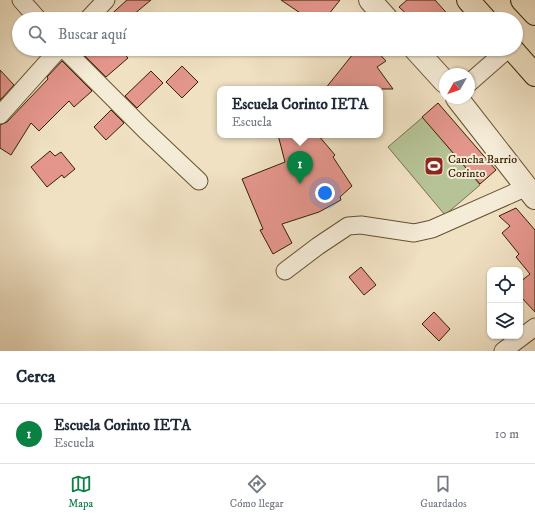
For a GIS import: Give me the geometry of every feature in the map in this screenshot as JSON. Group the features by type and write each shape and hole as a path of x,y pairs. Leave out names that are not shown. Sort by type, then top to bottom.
{"highway":[{"path":"468,0 479,12"},
{"path":"522,0 535,14"},
{"path":"518,56 535,75"}],"street":[{"path":"21,0 32,12"},
{"path":"95,12 106,0"},
{"path":"370,0 381,12"},
{"path":"0,115 53,56"},
{"path":"71,56 198,181"},
{"path":"421,56 439,75"},
{"path":"475,78 500,56"},
{"path":"286,271 318,246 348,226 361,225 414,232 432,229 531,192 462,104"},
{"path":"503,351 535,327"}],"green space":[{"name":"Cancha Barrio Corinto","path":"423,117 480,185 445,215 388,147"}],"building":[{"path":"127,0 151,0 136,12 114,12"},
{"path":"281,0 340,0 331,12 299,12"},
{"path":"407,0 435,0 446,12 404,12 399,7"},
{"path":"85,56 126,56 128,58 106,77"},
{"path":"351,56 381,56 386,61 377,67 393,89 383,89 383,86 327,86"},
{"path":"62,61 92,91 74,107 69,101 39,131 31,123 11,155 0,148 0,125 7,122 48,79 47,77"},
{"path":"182,66 198,82 182,98 166,82"},
{"path":"0,70 14,85 0,100"},
{"path":"151,71 163,83 137,108 125,96"},
{"path":"438,103 496,170 480,184 422,117"},
{"path":"111,110 124,123 106,140 94,127"},
{"path":"279,138 321,138 335,155 333,157 352,186 340,197 341,200 319,212 282,224 292,243 273,254 260,230 263,229 242,179 285,162"},
{"path":"50,151 55,156 61,152 75,169 64,178 62,175 47,187 31,167"},
{"path":"516,208 535,230 535,312 523,299 523,280 530,274 516,257 519,254 502,233 510,226 499,216"},
{"path":"361,267 376,285 364,295 349,277"},
{"path":"434,312 450,329 439,341 422,324"}],"place":[{"name":"Cancha Barrio Corinto","path":"434,166"},
{"name":"Escuela Corinto IETA","path":"300,184"}]}
